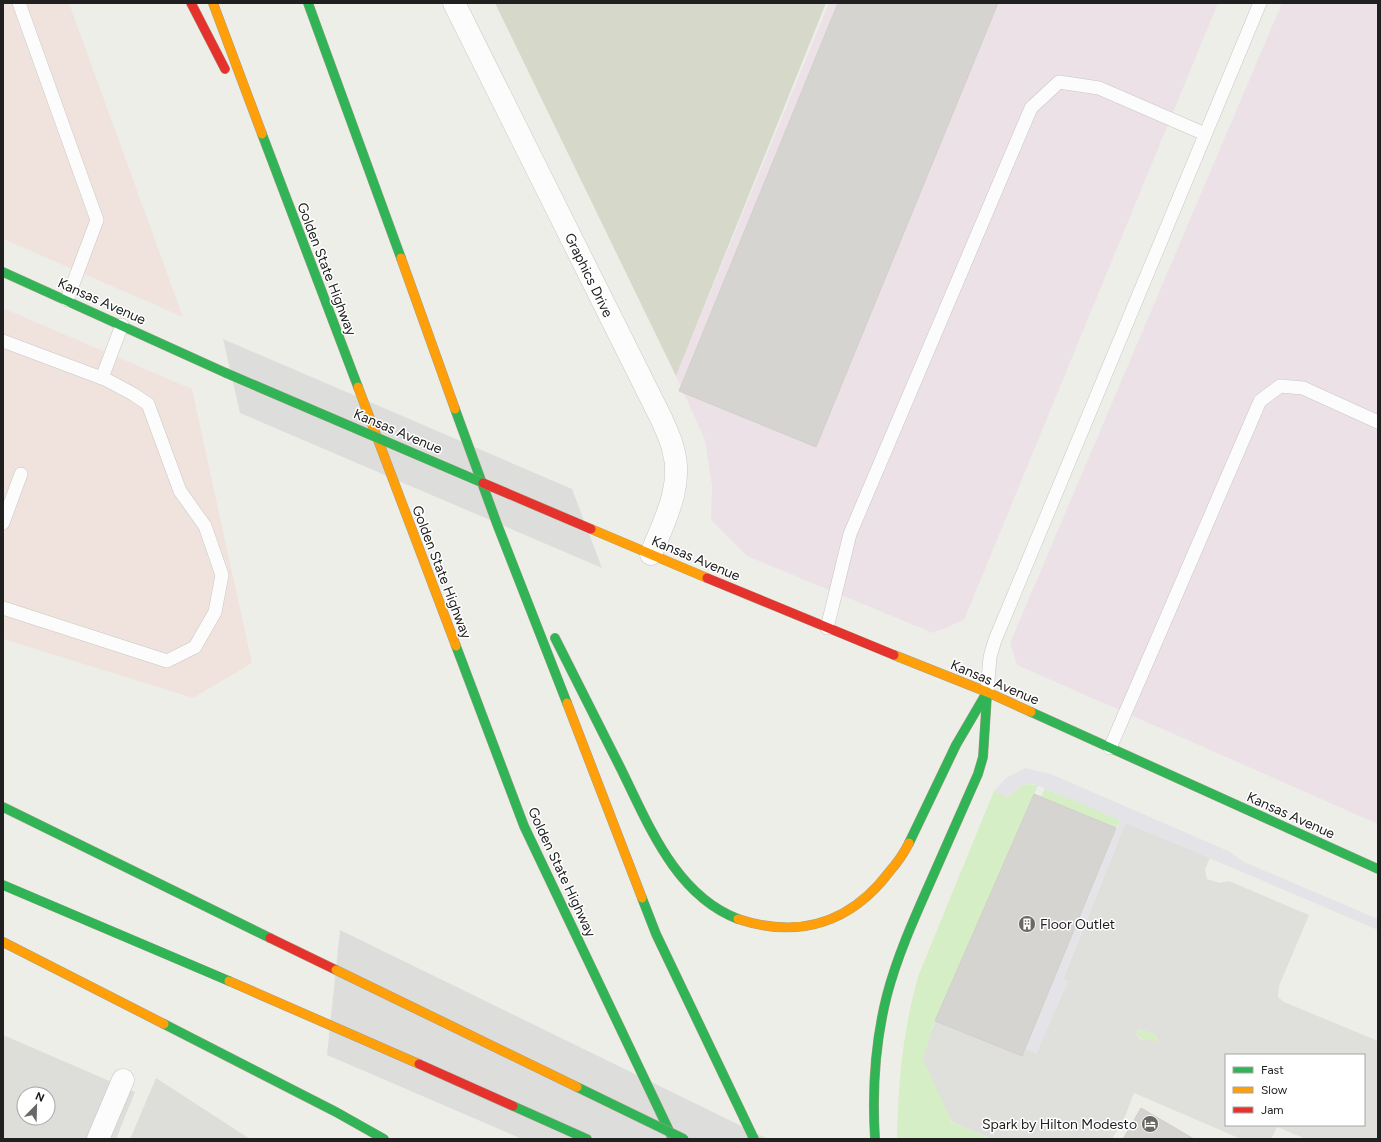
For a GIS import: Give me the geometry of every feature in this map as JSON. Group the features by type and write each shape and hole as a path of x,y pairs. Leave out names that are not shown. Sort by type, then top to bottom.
{"main road":[{"path":"191,3 268,153"},
{"name":"Golden State Highway","path":"213,3 268,153 524,826 673,1139"},
{"path":"308,3 497,524 656,934 754,1139"},
{"name":"Kansas Avenue","path":"3,272 226,373 591,529 828,628 987,692 1378,869"},
{"path":"497,524 543,615"},
{"path":"550,629 649,824 676,868 689,884 716,908 733,916 767,926 790,928 815,926 834,920 857,906 871,894 897,863 907,847 956,745 987,692"},
{"path":"875,1139 873,1114 876,1063 887,996 897,961 978,774 983,757 987,692"},
{"path":"3,807 684,1139"},
{"path":"3,885 330,1024 587,1139"},
{"path":"3,942 329,1108 384,1139"}],"street":[{"name":"Graphics Drive","path":"454,3 662,420 674,449 677,473 674,495 651,554"},
{"path":"98,1139 122,1080"}],"lane":[{"path":"19,3 97,220 67,300"},
{"path":"987,692 990,657 995,640 1204,134 1260,3"},
{"path":"828,628 850,534 1031,108 1059,82 1099,88 1204,134"},
{"path":"102,378 122,325"},
{"path":"3,341 102,378 133,394 148,404 180,491 204,526 222,575 215,612 195,647 167,661 3,608"},
{"path":"1110,748 1260,401 1280,386 1303,388 1378,422"},
{"path":"3,524 21,474"}],"shaded area":[{"path":"3,3 69,3 183,317 3,239"},
{"path":"495,3 826,3 676,376"},
{"path":"829,3 1218,3 964,620 933,633 747,556 711,520 712,486 705,440 676,376"},
{"path":"1282,3 1378,3 1378,824 1017,665 1010,643"},
{"path":"3,308 192,389 252,663 193,698 3,639"},
{"path":"1025,768 1051,774 1228,851 1244,862 1378,919 1378,930 1127,823 1125,824 1063,978 1068,981 1037,1053 1025,1048 1120,820 1034,784 1025,784 1007,797 994,791 1006,778"},
{"path":"1127,823 1210,858 1205,869 1207,879 1220,883 1229,881 1309,915 1279,986 1278,997 1284,1002 1378,1041 1378,1139 1306,1139 1277,1127 1271,1139 1241,1139 1134,1093 1124,1119 1112,1139 992,1139 952,1122 923,1059 935,1021 1022,1056 1025,1048 1036,1053 1068,981 1063,979 1125,824","holes":["1139,1029 1155,1034 1158,1039 1156,1041 1140,1039 1136,1034"]},
{"path":"3,1035 135,1092 116,1139 3,1139"},
{"path":"156,1078 250,1139 130,1139"}],"green space":[{"path":"1025,784 1038,785 932,1028 951,1122 992,1139 897,1139 902,1056 909,1015 919,974 994,791 1007,797"},
{"path":"1045,788 1120,820 1116,828 1041,797"},
{"path":"1139,1029 1155,1034 1158,1039 1156,1041 1147,1041 1142,1039 1136,1034"}],"pier":[{"path":"223,339 572,489 602,568 240,413"},
{"path":"340,930 768,1139 522,1139 327,1055"}],"building":[{"path":"838,3 998,3 816,447 679,391"},
{"name":"Floor Outlet","path":"1034,794 1116,828 1022,1056 935,1021"},
{"name":"Spark by Hilton Modesto","path":"1141,1108 1194,1139 1123,1139"}],"traffic: fast":[{"path":"308,3 401,258"},
{"path":"262,134 358,387"},
{"path":"3,272 226,373"},
{"path":"226,373 483,483"},
{"path":"455,409 497,524 567,703"},
{"path":"555,638 664,853 679,874 696,892 715,907 738,919"},
{"path":"456,646 524,826 673,1139"},
{"path":"909,843 956,745 987,692"},
{"path":"875,1139 875,1066 887,995 900,953 911,926 978,774 983,757 987,695"},
{"path":"1031,712 1378,869"},
{"path":"3,807 270,938"},
{"path":"3,885 229,981"},
{"path":"642,898 656,934 754,1139"},
{"path":"164,1024 336,1112 384,1139"},
{"path":"577,1087 684,1139"},
{"path":"513,1106 587,1139"}],"traffic: slow":[{"path":"213,3 262,134"},
{"path":"401,258 455,409"},
{"path":"358,387 456,646"},
{"path":"591,529 707,578"},
{"path":"894,655 987,692 1031,712"},
{"path":"567,703 642,898"},
{"path":"738,919 760,925 782,927 803,926 822,922 841,914 858,903 875,889 893,868 909,843"},
{"path":"3,942 164,1024"},
{"path":"336,970 577,1087"},
{"path":"229,981 419,1064"}],"traffic: jam":[{"path":"191,3 225,69"},
{"path":"483,483 591,529"},
{"path":"707,578 894,655"},
{"path":"270,938 336,970"},
{"path":"419,1064 513,1106"}],"place":[{"name":"Floor Outlet","path":"1027,924"},
{"name":"Spark by Hilton Modesto","path":"1150,1124"}]}
